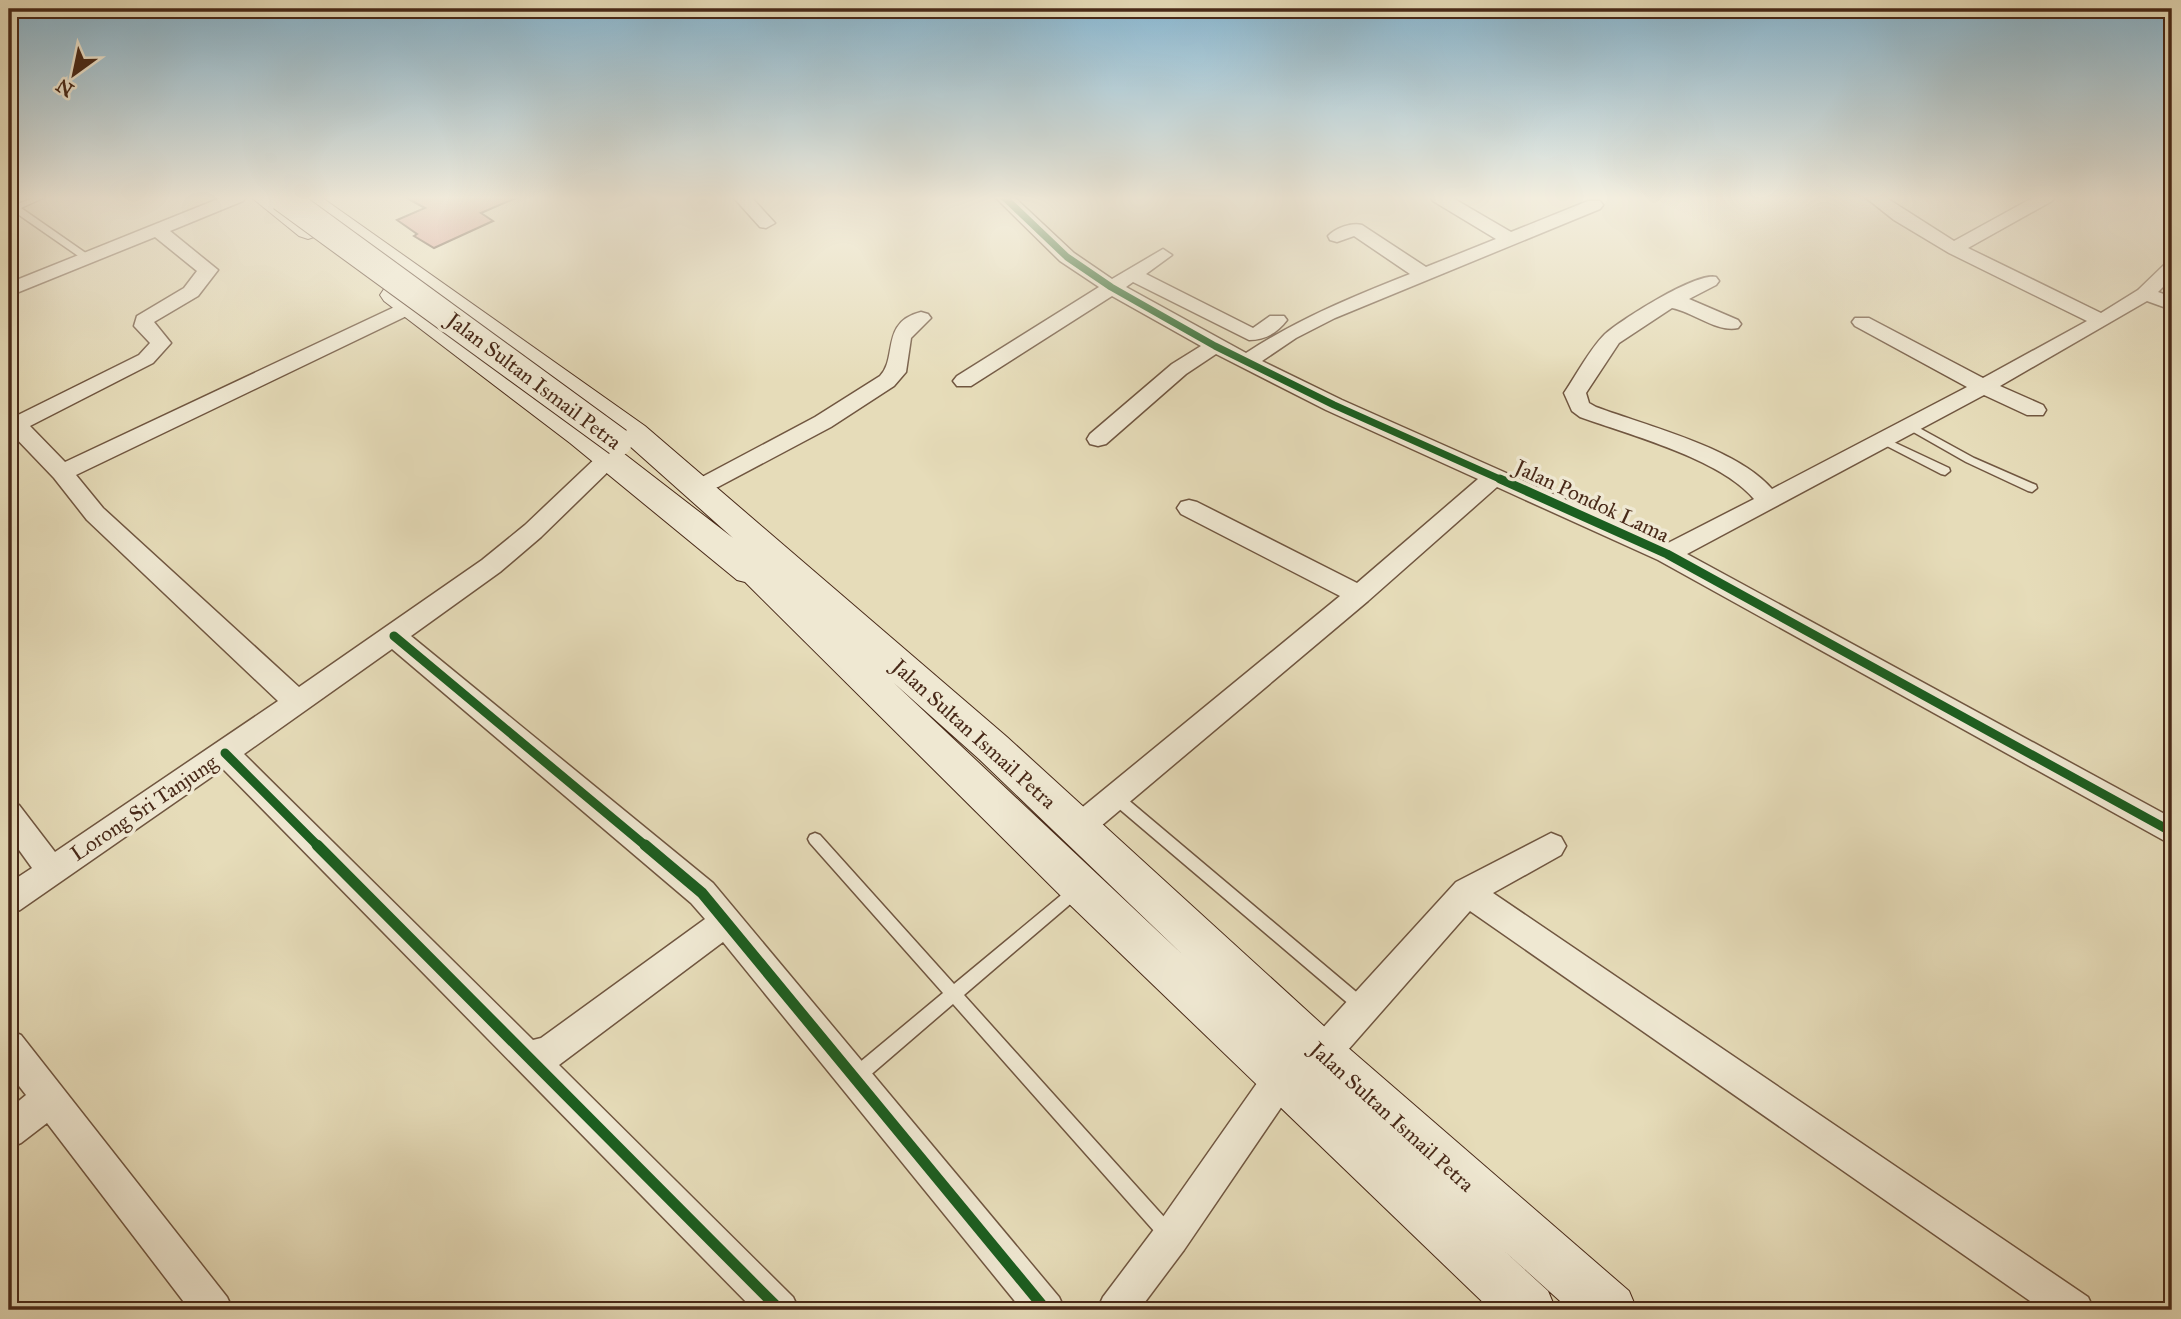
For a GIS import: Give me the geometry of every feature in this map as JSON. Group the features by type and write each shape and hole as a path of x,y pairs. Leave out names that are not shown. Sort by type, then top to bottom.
{"main road":[{"path":"348,259 410,307 620,445"},
{"name":"Jalan Sultan Ismail Petra","path":"357,259 620,445"},
{"name":"Jalan Sultan Ismail Petra","path":"383,259 620,445 773,574 993,748 1321,1055 1610,1310"},
{"path":"409,259 686,456 710,482 773,574"},
{"name":"Jalan Sultan Ismail Petra","path":"773,574 1080,887 1530,1310"}],"street":[{"path":"9,290 87,259"},
{"path":"194,259 208,270 191,292 144,320 144,326 161,343 157,350 146,359 12,422 62,473 95,514 297,702"},
{"name":"Jalan Pondok Lama","path":"1069,259 1111,287 1246,362 1334,405 1667,554 2172,832"},
{"path":"964,381 1076,313 1111,287 1157,259"},
{"path":"1400,259 1423,274"},
{"path":"1246,362 1289,334 1328,314 1463,259"},
{"path":"1976,259 2102,321"},
{"path":"1667,554 1885,441 2102,321 2145,294 2172,268"},
{"path":"1132,274 1249,334 1259,334 1277,320"},
{"path":"1709,281 1633,323 1612,340 1575,393 1580,405 1588,412 1689,449 1737,471 1753,482 1770,502"},
{"path":"2145,294 2172,304"},
{"path":"1670,302 1692,306 1731,324"},
{"path":"1168,319 1189,304"},
{"path":"62,473 410,307"},
{"path":"710,482 823,422 887,381 896,372 901,336 921,318"},
{"path":"1862,322 1981,386 2035,411"},
{"path":"1098,439 1179,369 1215,346"},
{"name":"Lorong Sri Tanjung","path":"9,900 225,754 491,566 533,531 620,445"},
{"path":"1078,828 1359,595 1496,476"},
{"path":"1189,508 1359,595"},
{"path":"394,636 702,893 1045,1310"},
{"path":"225,754 780,1310"},
{"path":"9,814 52,871"},
{"path":"1321,1055 1467,892 1551,846"},
{"path":"1467,892 2074,1310"},
{"path":"528,1057 548,1053 726,922"},
{"path":"9,1046 214,1310"},
{"path":"1116,1310 1171,1237 1281,1078"},
{"path":"9,1131 49,1100"}],"lane":[{"path":"1912,426 1970,460 2032,488"},
{"path":"1885,441 1945,471"},
{"path":"1115,797 1362,1007"},
{"path":"815,839 1171,1237"},
{"path":"854,1078 1080,887"}],"cycle path":[{"path":"1069,259 1111,287 1215,346 1334,405 1667,554 2172,832"},
{"path":"394,636 702,893 1046,1310"},
{"path":"225,753 780,1310"}]}
